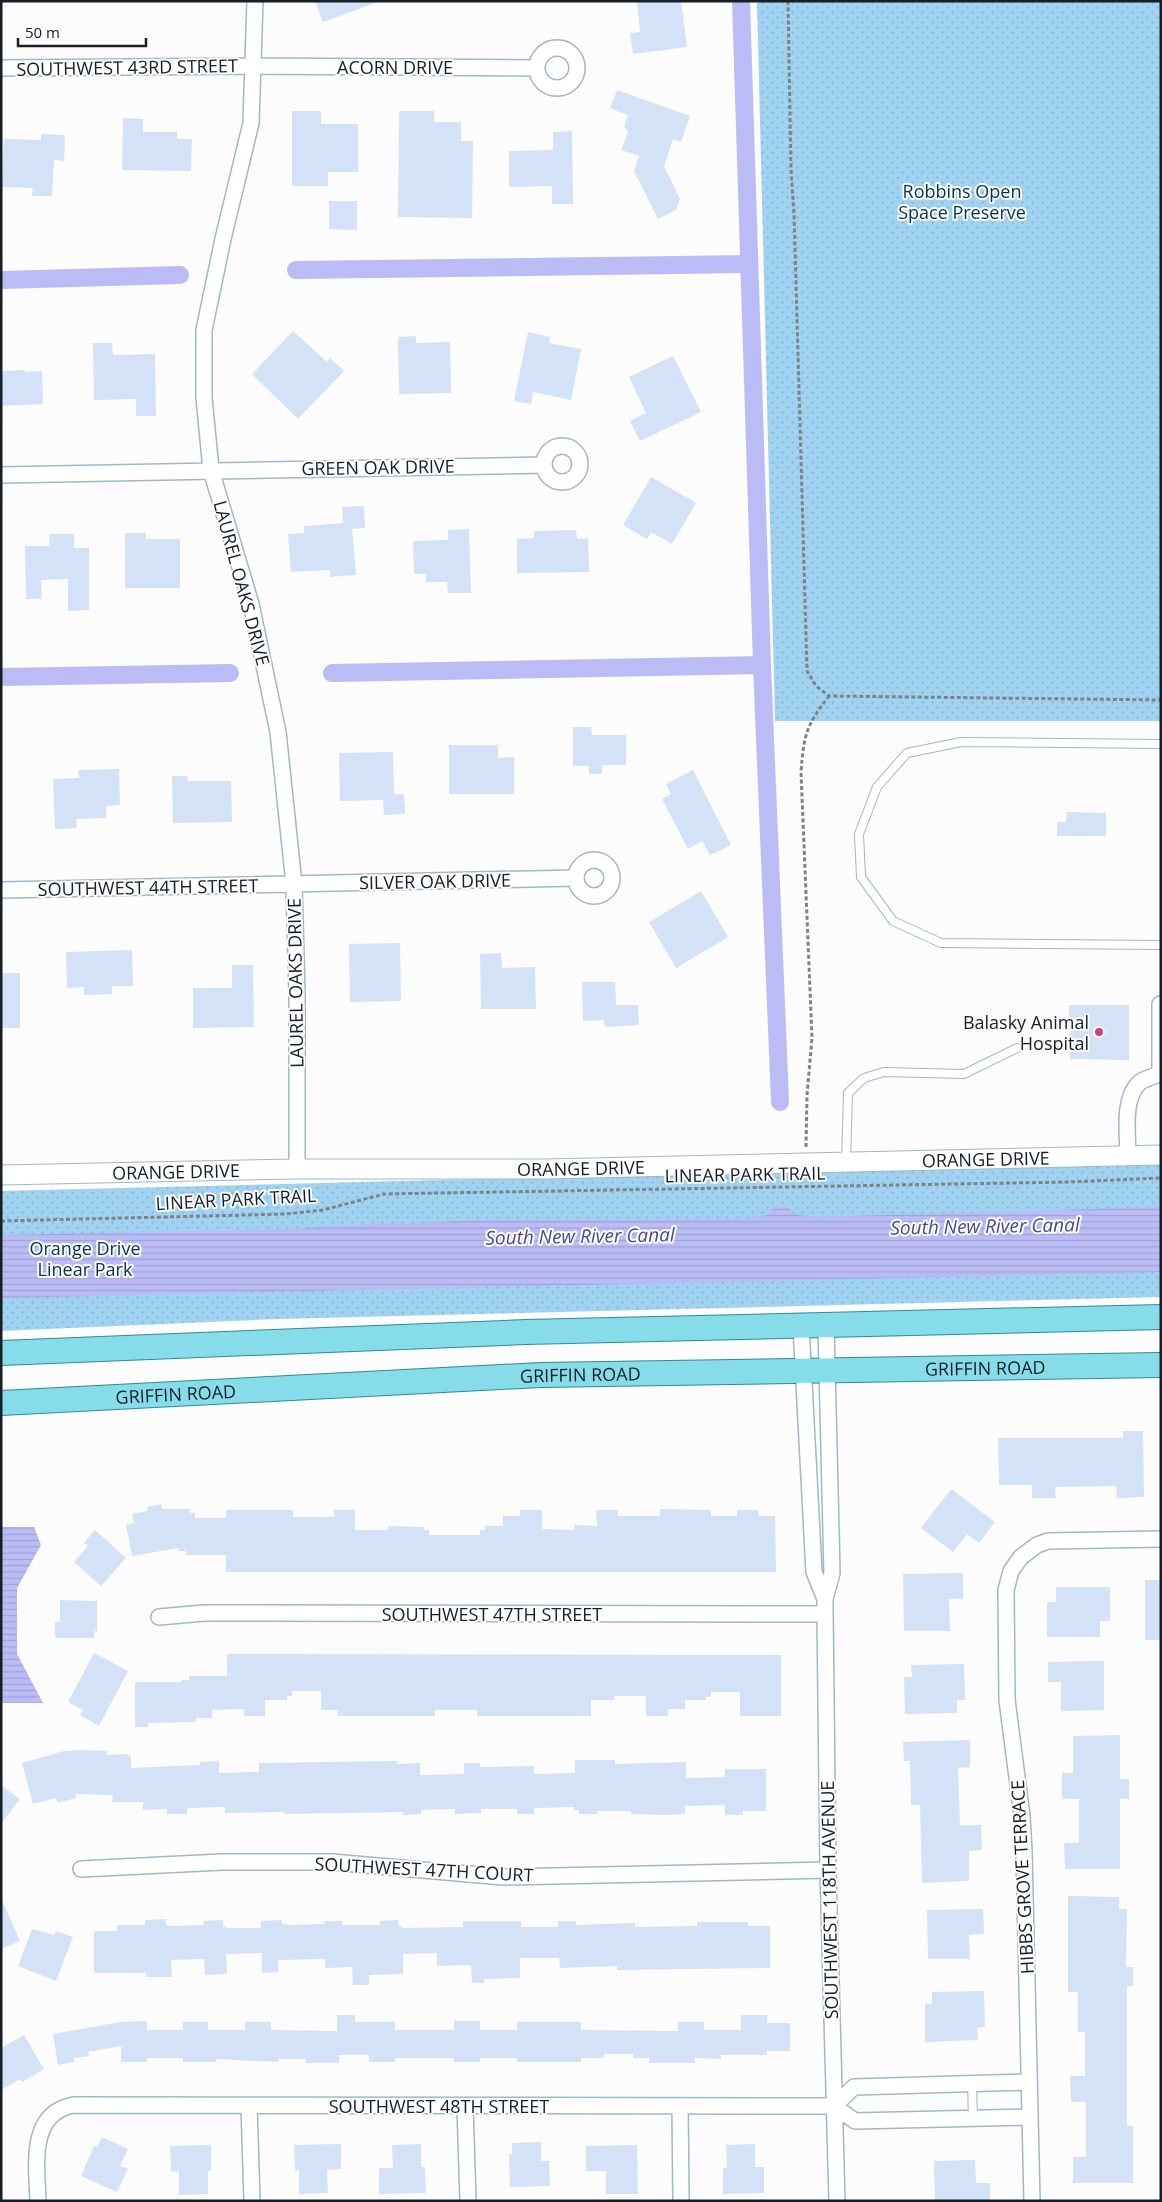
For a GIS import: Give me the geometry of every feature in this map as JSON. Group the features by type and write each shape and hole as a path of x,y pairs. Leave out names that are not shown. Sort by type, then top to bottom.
{"main road":[{"path":"1,1353 526,1332 1161,1317"},
{"name":"GRIFFIN ROAD","path":"1,1403 541,1375 1161,1365"}],"street":[{"name":"LAUREL OAKS DRIVE","path":"255,1 251,123 222,239 204,330 204,398 211,470 251,604 278,732 294,884 297,992 297,1169"},
{"name":"ACORN DRIVE","path":"254,66 537,68"},
{"name":"SOUTHWEST 43RD STREET","path":"1,68 254,66"},
{"name":"GREEN OAK DRIVE","path":"1,475 544,465"},
{"name":"SILVER OAK DRIVE","path":"294,884 575,878"},
{"name":"SOUTHWEST 44TH STREET","path":"2,890 294,884"},
{"path":"1128,1156 1129,1103 1139,1083 1160,1074 1160,1004"},
{"name":"ORANGE DRIVE","path":"1,1175 297,1169 547,1169 1161,1155"},
{"name":"SOUTHWEST 118TH AVENUE","path":"826,1325 832,1573 825,1599 828,1870 837,2201"},
{"name":"SOUTHWEST 118TH AVENUE","path":"801,1326 801,1371 814,1572 825,1599"},
{"name":"HIBBS GROVE TERRACE","path":"1032,2201 1023,1834 1007,1700 1007,1581 1020,1558 1028,1550 1048,1541 1161,1539"},
{"name":"SOUTHWEST 47TH STREET","path":"159,1617 204,1613 825,1614"},
{"name":"SOUTHWEST 47TH COURT","path":"81,1869 222,1862 332,1862 503,1877 828,1870"},
{"path":"1029,2082 854,2088 834,2106 855,2121 1030,2117"},
{"name":"SOUTHWEST 48TH STREET","path":"38,2201 37,2148 42,2128 48,2118 62,2107 72,2105 834,2106"},
{"path":"249,2105 252,2201"},
{"path":"465,2106 468,2201"},
{"path":"680,2106 681,2201"}],"lane":[{"path":"1161,744 961,742 907,753 877,787 859,834 861,877 893,921 942,943 1161,945"},
{"path":"846,1162 848,1093 864,1078 884,1072 964,1074 1018,1048"},
{"path":"972,2084 973,2118"}],"path":[{"path":"788,1 791,171 794,214 807,670 816,686 829,696 1161,700"},
{"path":"806,1186 807,1095 812,1038 801,772 803,739 810,721 829,696"},
{"name":"LINEAR PARK TRAIL","path":"1,1222 285,1214 323,1210 384,1194 1161,1178"}],"green space":[{"name":"Robbins Open Space Preserve","path":"757,1 1161,1 1161,721 775,721"},
{"name":"Orange Drive Linear Park","path":"1161,1162 1161,1297 277,1319 1,1331 1,1191"}],"water":[{"name":"South New River Canal","path":"789,1206 790,1211 797,1215 818,1217 1161,1207 1161,1272 1,1298 1,1235 299,1229 342,1225 470,1220 744,1219 767,1215 775,1207"},
{"path":"1,1527 34,1527 41,1545 17,1588 17,1654 43,1703 1,1703"}],"building":[{"path":"315,1 375,1 375,3 323,22"},
{"path":"637,1 681,1 687,47 633,54 630,33 640,32"},
{"path":"617,90 690,116 681,142 673,139 664,166 680,199 676,210 658,219 634,171 639,156 621,150 628,132 624,126 628,115 610,108"},
{"path":"292,111 321,111 321,124 358,124 358,172 328,172 328,186 292,186"},
{"path":"399,111 434,111 434,122 461,122 461,141 473,141 472,218 398,217"},
{"path":"123,118 143,119 143,132 177,132 177,139 192,139 191,171 122,170"},
{"path":"572,131 573,204 552,204 552,186 509,187 509,151 553,150 553,132"},
{"path":"41,134 65,135 64,161 54,160 52,196 32,196 33,188 2,187 4,139 41,140"},
{"path":"329,201 357,201 357,230 329,229"},
{"path":"293,331 327,362 330,358 344,371 298,419 252,374"},
{"path":"528,332 550,337 549,343 581,349 571,400 533,392 531,404 514,401"},
{"path":"416,336 416,343 450,342 451,393 399,394 398,337"},
{"path":"93,343 112,343 113,355 155,354 156,416 136,416 136,399 94,400"},
{"path":"673,356 701,412 640,441 630,421 646,413 629,377"},
{"path":"25,370 25,372 42,371 43,404 1,406 1,371"},
{"path":"651,477 696,503 672,544 651,532 647,539 623,525"},
{"path":"364,506 365,528 352,529 356,575 330,577 330,570 291,572 288,534 304,533 304,526 343,523 342,507"},
{"path":"469,529 471,593 448,593 447,582 426,582 426,574 414,574 413,541 448,540 448,530"},
{"path":"576,530 577,539 588,538 589,572 517,573 517,539 534,538 534,531"},
{"path":"125,533 146,533 146,539 180,539 180,588 125,588"},
{"path":"49,534 74,534 74,548 89,548 89,610 68,611 68,579 41,580 42,599 26,599 25,546 50,546"},
{"path":"573,727 591,727 592,735 626,735 626,765 602,765 602,774 589,774 589,766 573,766"},
{"path":"449,745 498,745 498,758 514,757 514,794 449,794"},
{"path":"393,752 394,794 404,794 405,814 384,815 383,800 340,801 339,753"},
{"path":"119,769 120,805 106,806 106,818 76,819 77,828 55,829 53,779 79,778 78,770"},
{"path":"693,770 731,845 710,855 702,841 688,849 662,799 671,794 666,784"},
{"path":"172,776 187,776 188,781 231,781 232,822 173,823"},
{"path":"1067,812 1106,813 1106,836 1057,836 1057,822 1066,822"},
{"path":"701,891 728,937 676,968 649,922"},
{"path":"400,943 401,1001 350,1002 349,944"},
{"path":"132,950 133,986 112,986 112,994 84,995 84,987 67,988 66,952"},
{"path":"501,953 502,968 535,967 536,1009 481,1009 480,954"},
{"path":"232,965 253,965 254,1027 193,1028 193,988 232,988"},
{"path":"1,973 20,973 20,1028 2,1028"},
{"path":"582,982 615,982 616,1005 638,1005 639,1025 605,1027 604,1020 583,1021"},
{"name":"Balasky Animal Hospital","path":"1069,1005 1129,1005 1129,1060 1070,1059"},
{"path":"1123,1431 1143,1431 1144,1497 1117,1498 1116,1486 1055,1487 1056,1498 1032,1498 1032,1485 999,1485 998,1438 1123,1438"},
{"path":"951,1489 995,1522 979,1543 967,1534 953,1552 921,1528"},
{"path":"161,1504 162,1509 190,1509 190,1513 195,1513 195,1518 226,1518 226,1510 293,1510 293,1517 334,1517 334,1510 355,1510 355,1530 388,1530 388,1526 424,1527 424,1530 429,1530 429,1535 480,1535 480,1530 485,1530 485,1526 503,1526 503,1516 520,1516 520,1510 542,1510 542,1529 574,1530 574,1525 597,1526 596,1510 618,1510 618,1516 660,1516 660,1509 711,1510 711,1516 737,1516 737,1510 758,1510 759,1516 775,1516 776,1572 226,1572 226,1555 186,1555 186,1551 179,1551 179,1548 132,1556 126,1525 134,1523 132,1514 148,1511 147,1507"},
{"path":"95,1530 126,1558 101,1586 74,1562 88,1546 84,1543"},
{"path":"963,1573 963,1599 949,1599 950,1631 904,1631 903,1574"},
{"path":"1145,1580 1161,1580 1161,1640 1145,1640"},
{"path":"1056,1587 1110,1587 1110,1621 1100,1621 1100,1637 1047,1637 1047,1602 1056,1602"},
{"path":"60,1600 97,1601 97,1631 94,1631 94,1638 55,1638 55,1622 60,1622"},
{"path":"94,1653 128,1671 99,1726 80,1715 83,1710 68,1702"},
{"path":"227,1654 781,1655 781,1716 740,1716 740,1692 711,1692 711,1697 706,1697 706,1700 685,1700 685,1709 668,1709 668,1716 646,1716 646,1696 614,1696 614,1700 591,1700 591,1716 477,1716 477,1710 435,1710 435,1716 338,1716 338,1710 321,1710 321,1691 292,1691 292,1696 287,1696 287,1700 265,1700 265,1716 244,1716 244,1709 212,1710 212,1718 196,1718 196,1722 148,1723 148,1727 135,1727 135,1682 182,1682 182,1680 189,1680 189,1676 227,1676"},
{"path":"1104,1661 1104,1710 1061,1711 1061,1682 1048,1682 1048,1662"},
{"path":"964,1664 965,1700 957,1700 957,1713 905,1714 904,1677 912,1677 911,1665"},
{"path":"1120,1735 1120,1779 1129,1779 1129,1799 1120,1799 1120,1869 1065,1869 1064,1843 1079,1843 1079,1799 1062,1799 1062,1773 1073,1773 1073,1736"},
{"path":"970,1740 970,1767 958,1768 960,1825 981,1825 982,1850 969,1851 969,1881 922,1883 920,1805 911,1805 910,1761 904,1761 903,1742"},
{"path":"64,1751 107,1751 106,1755 125,1754 131,1756 131,1768 200,1765 200,1762 219,1761 219,1773 259,1772 259,1763 397,1761 397,1764 420,1763 420,1775 464,1774 464,1763 480,1763 480,1767 534,1766 534,1774 575,1773 575,1760 615,1760 615,1764 686,1762 686,1778 725,1777 725,1769 766,1769 766,1811 743,1811 743,1815 725,1815 725,1805 685,1806 685,1814 667,1815 631,1814 631,1811 597,1811 597,1814 579,1814 579,1810 574,1810 574,1807 534,1808 534,1814 517,1814 517,1809 481,1809 481,1813 455,1814 455,1809 421,1810 421,1814 403,1815 403,1812 225,1813 225,1807 187,1808 187,1814 167,1814 167,1809 143,1810 143,1802 112,1802 113,1795 75,1794 76,1798 58,1803 56,1798 33,1804 22,1763"},
{"path":"1,1785 20,1799 1,1824"},
{"path":"1068,1896 1119,1897 1119,1909 1127,1909 1126,1967 1133,1967 1133,1986 1127,1986 1127,2126 1133,2126 1133,2183 1073,2183 1073,2157 1086,2157 1086,2102 1071,2102 1070,2076 1085,2076 1085,2032 1078,2032 1078,1992 1068,1992"},
{"path":"1,1898 20,1941 1,1949"},
{"path":"983,1909 984,1934 969,1935 970,1959 928,1959 927,1910"},
{"path":"166,1919 166,1925 172,1926 204,1925 203,1921 223,1920 223,1926 228,1928 261,1928 261,1921 282,1920 282,1924 290,1925 325,1924 324,1921 342,1921 342,1925 380,1925 380,1921 398,1920 399,1926 404,1928 463,1927 463,1921 521,1921 521,1927 558,1927 558,1921 576,1921 576,1925 635,1923 635,1927 697,1926 697,1922 748,1922 748,1926 770,1926 770,1968 617,1970 617,1966 560,1968 559,1958 520,1958 520,1978 484,1979 485,1983 472,1983 471,1965 437,1966 437,1953 403,1954 403,1974 369,1975 369,1985 353,1985 352,1967 325,1968 325,1959 278,1960 278,1972 262,1973 262,1953 226,1954 227,1974 205,1975 204,1959 171,1960 172,1977 146,1977 146,1973 94,1973 94,1931 117,1931 117,1925 145,1925 145,1920"},
{"path":"32,1929 54,1935 56,1931 73,1937 56,1981 18,1966"},
{"path":"984,1991 985,2027 977,2028 978,2040 925,2042 925,2004 932,2004 932,1992"},
{"path":"337,2015 355,2015 355,2022 395,2022 395,2030 454,2030 454,2021 480,2021 480,2030 517,2030 517,2022 581,2022 581,2030 678,2031 678,2022 704,2022 704,2030 741,2030 741,2015 767,2015 767,2023 790,2023 790,2051 767,2051 767,2055 721,2055 721,2059 695,2058 695,2063 649,2063 649,2058 633,2058 633,2054 604,2054 604,2058 581,2058 581,2062 517,2062 517,2058 480,2058 480,2062 454,2062 454,2058 395,2058 395,2062 369,2062 369,2055 339,2055 339,2063 306,2063 306,2059 278,2059 278,2062 216,2059 216,2062 183,2062 183,2058 147,2058 147,2062 121,2062 121,2046 88,2052 89,2056 74,2058 74,2062 58,2065 53,2034 121,2022 147,2021 147,2030 183,2030 183,2022 208,2022 208,2030 245,2030 245,2022 271,2022 271,2030 337,2031"},
{"path":"24,2035 44,2069 22,2082 20,2079 1,2090 1,2048"},
{"path":"102,2137 128,2149 120,2166 128,2169 117,2192 81,2176 94,2146 97,2147"},
{"path":"541,2142 541,2161 549,2161 550,2186 510,2187 509,2154 512,2154 512,2143"},
{"path":"341,2144 341,2169 327,2170 328,2193 299,2194 299,2170 295,2170 294,2145"},
{"path":"421,2144 421,2167 425,2167 426,2193 379,2194 379,2168 393,2168 392,2145"},
{"path":"755,2144 755,2167 764,2167 764,2193 723,2194 723,2168 727,2168 726,2145"},
{"path":"211,2145 211,2171 208,2171 208,2194 179,2195 179,2171 171,2172 170,2146"},
{"path":"637,2145 638,2194 606,2194 606,2171 586,2171 586,2146"},
{"path":"975,2160 976,2183 990,2183 990,2201 935,2201 934,2161"}],"waterway":[{"path":"741,1 762,665"},
{"path":"296,270 749,264"},
{"path":"1,280 180,275"},
{"path":"332,673 762,665 780,1102"},
{"path":"1,677 230,673"}],"place":[{"name":"Balasky Animal Hospital","path":"1099,1032"}]}
